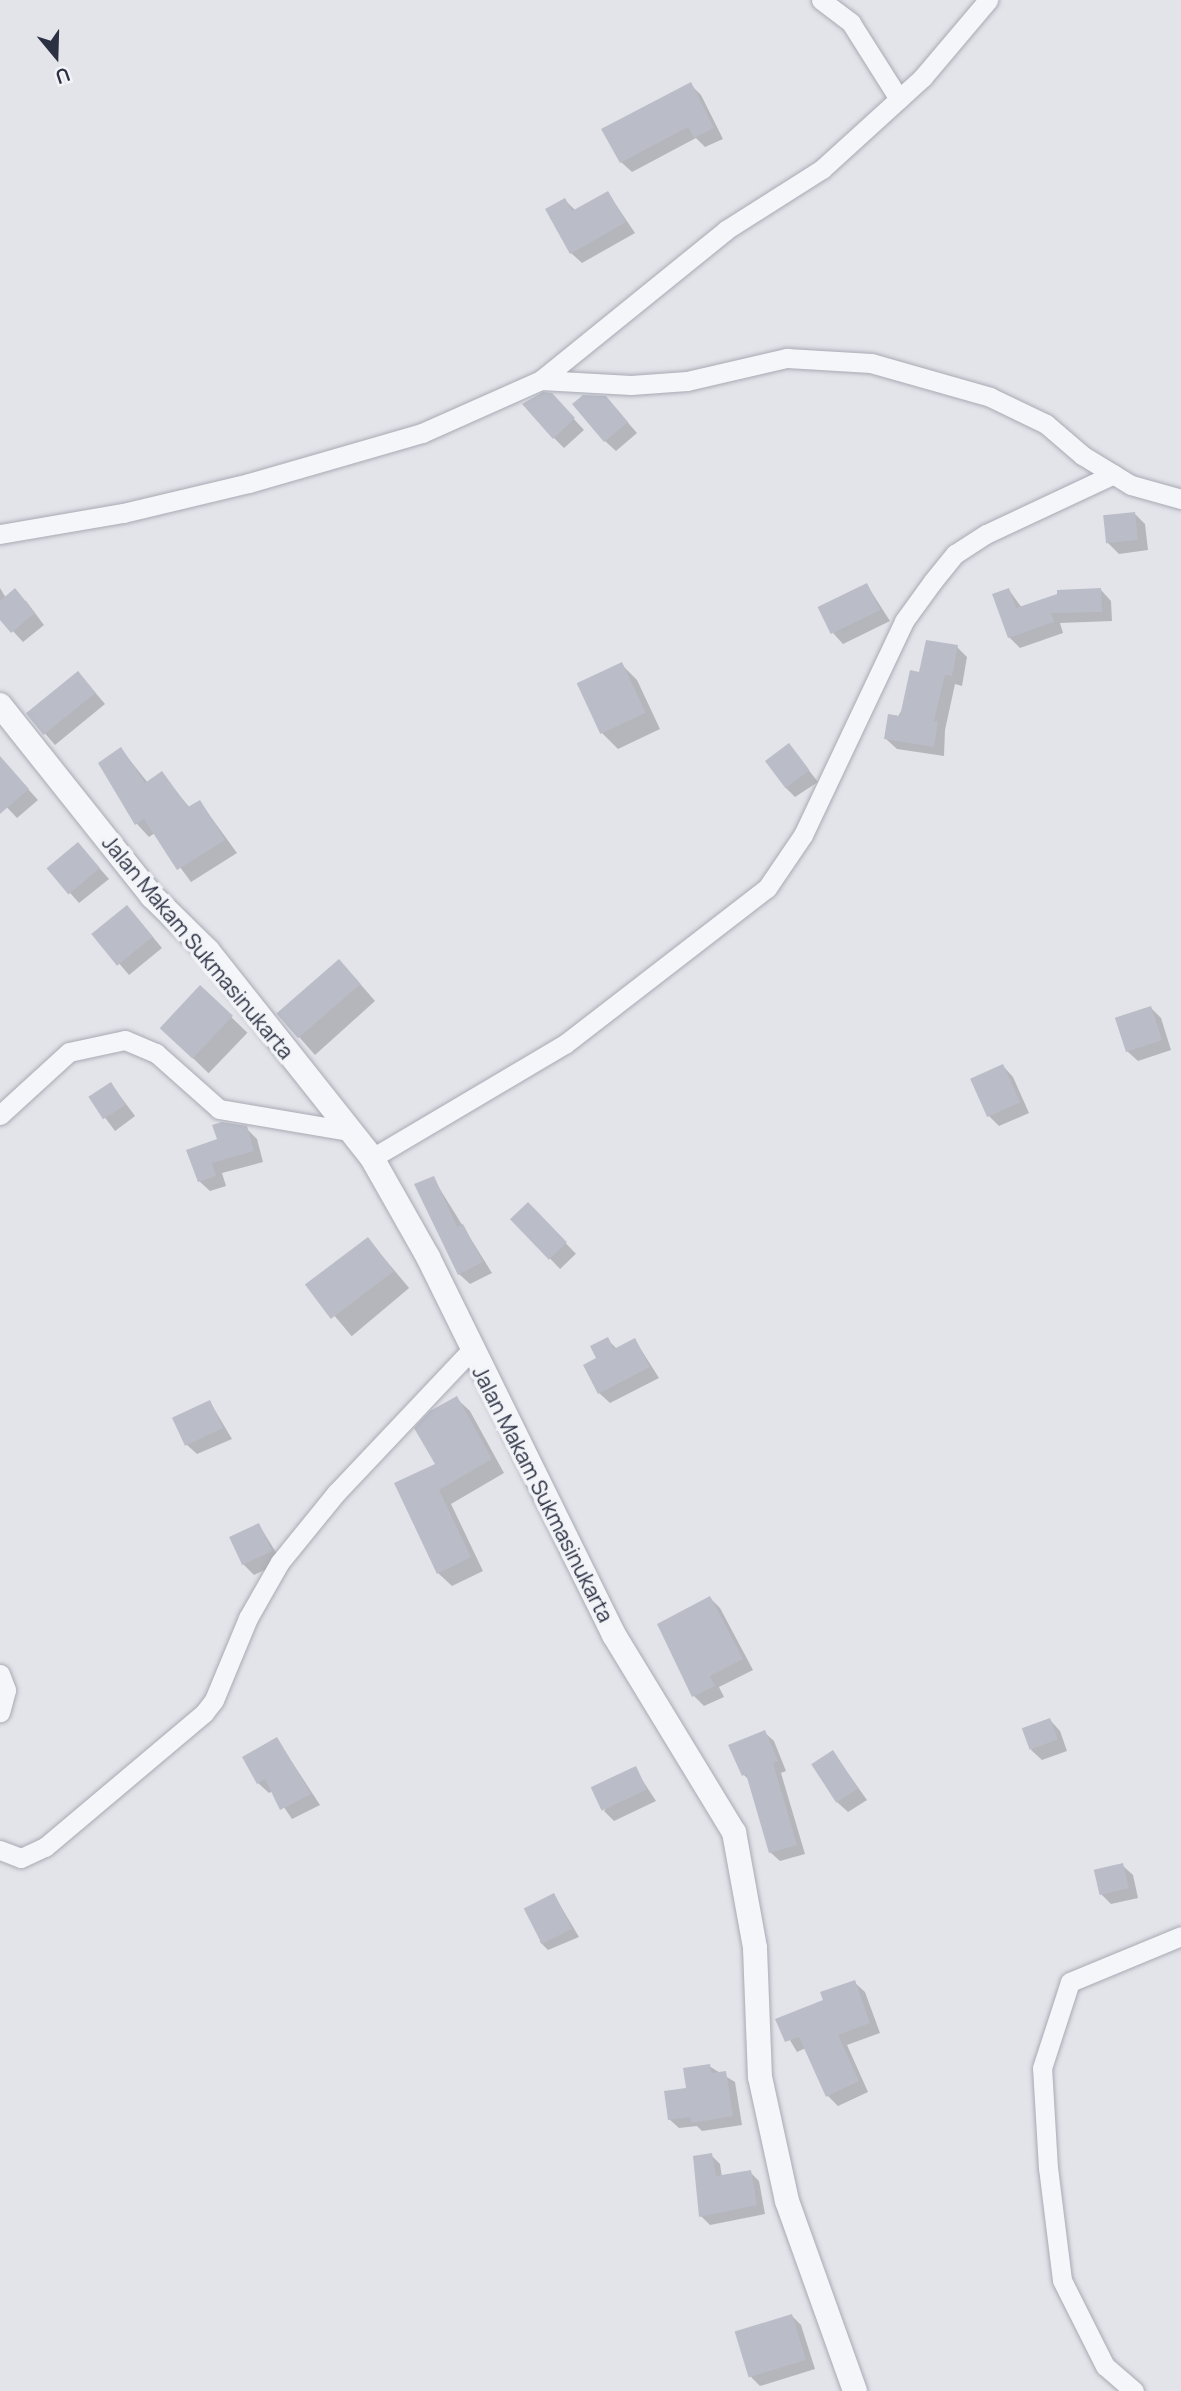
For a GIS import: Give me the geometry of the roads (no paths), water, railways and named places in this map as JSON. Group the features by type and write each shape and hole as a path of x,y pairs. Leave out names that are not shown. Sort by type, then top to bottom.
{"street":[{"path":"821,0 851,23 899,99"},
{"path":"0,534 123,513 249,484 422,433 541,380 726,230 822,169 899,99 954,44 988,0"},
{"path":"541,380 631,385 687,381 787,358 871,363 990,397 1046,424 1082,455 1114,474 1160,497 1181,499"},
{"path":"372,1158 565,1044 767,888 803,835 904,621 955,554 986,534 1114,474"},
{"name":"Jalan Makam Sukmasinukarta","path":"0,705 152,896 208,951 372,1158 428,1257 471,1350 614,1635 734,1832 755,1948 763,2090 787,2201 855,2391"},
{"path":"0,1115 69,1052 125,1040 156,1053 219,1110 349,1131"},
{"path":"0,1850 21,1858 45,1847 204,1713 214,1700 248,1618 281,1562 335,1493 471,1350"},
{"path":"0,1674 6,1690 0,1712"},
{"path":"1134,2391 1105,2366 1062,2280 1048,2168 1042,2068 1070,1982 1181,1936"}]}
